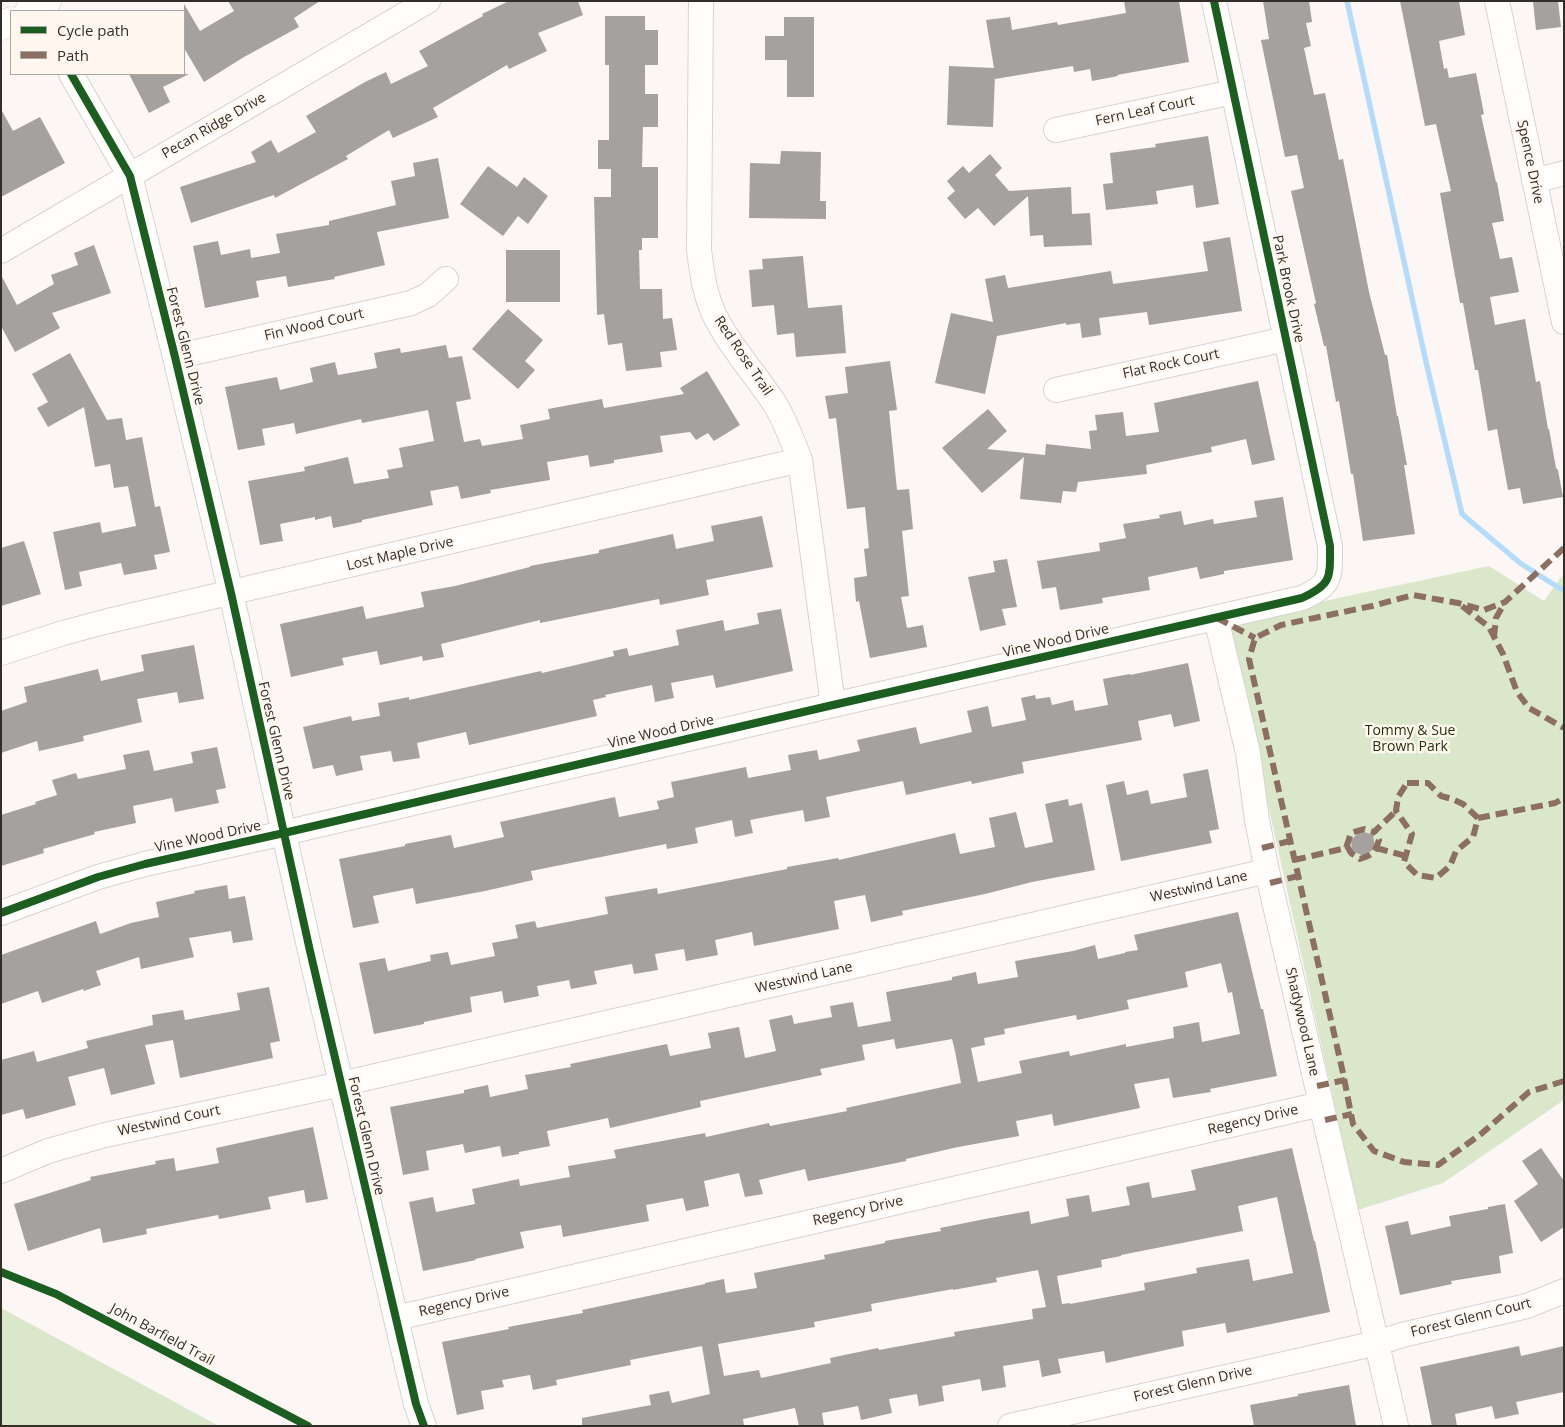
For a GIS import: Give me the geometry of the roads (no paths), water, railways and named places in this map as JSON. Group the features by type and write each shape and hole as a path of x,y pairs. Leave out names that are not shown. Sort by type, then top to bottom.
{"street":[{"name":"Pecan Ridge Drive","path":"1,251 428,1"},
{"name":"Red Rose Trail","path":"701,1 699,250 702,272 707,297 716,319 742,360 774,402 789,430 800,460 833,705"},
{"name":"Park Brook Drive","path":"1214,1 1330,546 1330,567 1326,582"},
{"name":"Spence Drive","path":"1497,1 1564,322"},
{"name":"Forest Glenn Drive","path":"72,75 130,176 231,593 341,1084 416,1404 424,1426"},
{"name":"Fern Leaf Court","path":"1056,130 1233,92"},
{"path":"1534,181 1564,174"},
{"name":"Fin Wood Court","path":"175,357 411,303 428,295 446,279"},
{"name":"Flat Rock Court","path":"1056,390 1286,339"},
{"name":"Lost Maple Drive","path":"1,653 72,630 800,460"},
{"name":"Vine Wood Drive","path":"1,913 98,877 135,866 1302,598 1319,590 1326,582"},
{"name":"Shadywood Lane","path":"1216,618 1248,753 1256,820 1267,871 1396,1426"},
{"name":"Westwind Lane","path":"341,1084 1267,871"},
{"name":"Westwind Court","path":"1,1171 48,1151 105,1134 341,1084"},
{"name":"Regency Drive","path":"396,1318 1321,1104"},
{"name":"Forest Glenn Court","path":"1376,1343 1402,1335 1527,1306 1564,1291"},
{"name":"Forest Glenn Drive","path":"1010,1426 1376,1343"}],"waterway":[{"path":"1347,1 1426,362 1462,514 1520,563 1564,591"}],"park label":[{"name":"Tommy & Sue Brown Park","path":"1410,740"}]}
